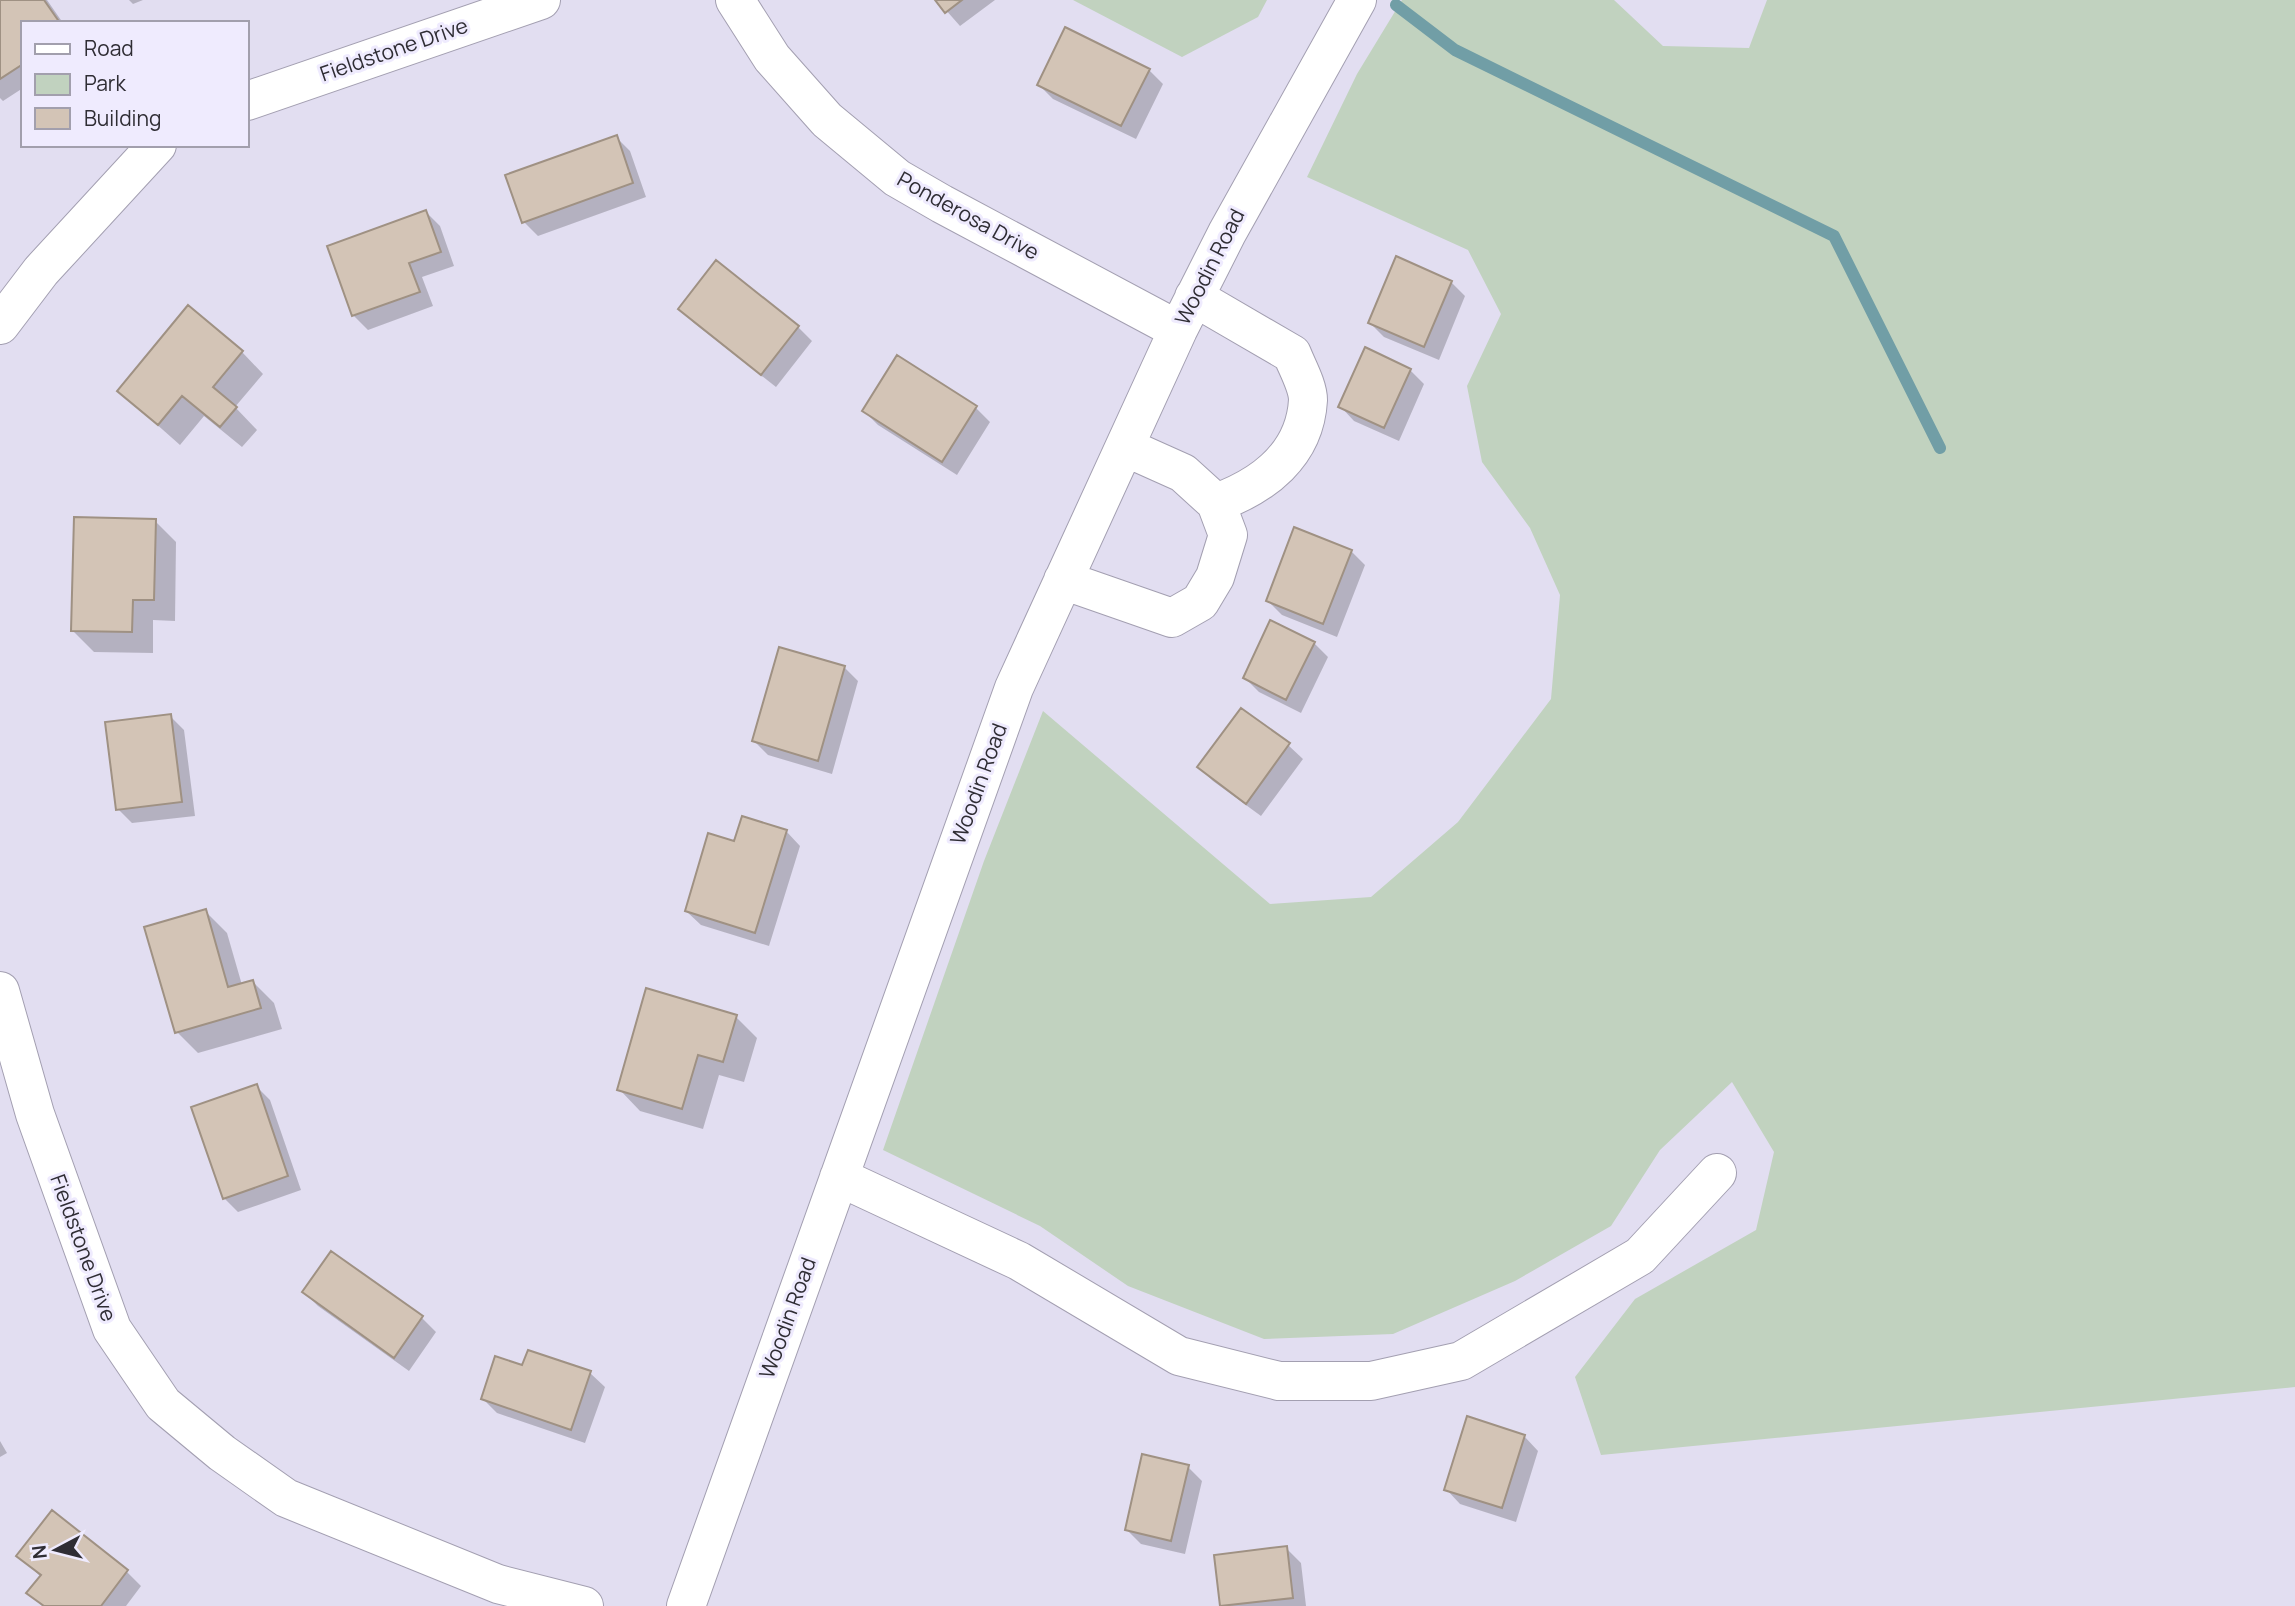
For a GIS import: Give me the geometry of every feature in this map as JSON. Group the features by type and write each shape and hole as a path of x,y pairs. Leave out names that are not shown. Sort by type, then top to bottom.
{"street":[{"name":"Fieldstone Drive","path":"248,101 541,0"},
{"name":"Ponderosa Drive","path":"735,0 772,58 827,120 897,178 942,204 1186,314 1292,354 1308,398 1299,440 1278,469 1242,493 1216,503"},
{"name":"Woodin Road","path":"686,1606 1014,688 1186,314 1227,233 1357,0"},
{"path":"0,325 41,271 155,147"},
{"path":"1063,580 1172,618 1200,602 1215,577 1228,535 1216,503 1182,473 1125,447"},
{"name":"Fieldstone Drive","path":"0,991 35,1114 112,1329 163,1404 222,1453 286,1498 498,1584 584,1606"},
{"path":"839,1177 1019,1261 1180,1356 1279,1381 1371,1381 1461,1361 1640,1256 1717,1173"}],"green space":[{"path":"1073,0 1267,0 1258,17 1182,57"},
{"path":"1402,0 1614,0 1663,46 1749,48 1767,0 2295,0 2295,1387 1601,1455 1575,1377 1635,1299 1756,1230 1774,1152 1732,1082 1660,1150 1611,1226 1515,1281 1393,1334 1264,1339 1128,1286 1040,1226 883,1150 984,861 1043,711 1270,904 1371,897 1458,822 1551,699 1560,595 1530,528 1482,462 1467,386 1501,314 1468,250 1307,177 1357,74"}],"building":[{"path":"0,0 44,0 59,21 21,21 21,65 0,79"},
{"path":"935,0 962,0 945,13"},
{"path":"1065,27 1150,69 1121,126 1037,85"},
{"path":"617,135 633,183 522,223 505,175"},
{"path":"426,210 441,252 409,263 420,292 352,316 327,246"},
{"path":"1396,256 1452,281 1424,347 1368,323"},
{"path":"716,260 799,326 761,375 678,309"},
{"path":"188,305 243,351 213,387 237,407 220,427 182,396 158,425 117,391"},
{"path":"1365,347 1411,369 1384,428 1338,407"},
{"path":"897,355 977,406 942,462 862,411"},
{"path":"74,517 156,519 154,600 133,600 132,632 71,631"},
{"path":"1294,527 1352,550 1323,624 1266,601"},
{"path":"1270,620 1315,642 1286,700 1243,678"},
{"path":"779,647 845,666 818,761 752,741"},
{"path":"1241,708 1290,743 1246,804 1197,767"},
{"path":"171,714 182,802 116,810 105,722"},
{"path":"742,816 787,830 755,933 685,911 708,833 734,841"},
{"path":"206,909 228,987 253,980 261,1008 175,1033 144,927"},
{"path":"646,988 737,1015 723,1062 698,1055 682,1109 617,1090"},
{"path":"257,1084 288,1176 223,1199 191,1107"},
{"path":"331,1251 423,1316 394,1358 302,1292"},
{"path":"528,1350 591,1371 571,1430 481,1399 495,1356 522,1365"},
{"path":"1467,1416 1525,1435 1502,1508 1444,1490"},
{"path":"1142,1454 1189,1465 1171,1541 1125,1530"},
{"path":"52,1510 128,1570 101,1606 44,1606 26,1593 41,1575 16,1556"},
{"path":"1287,1546 1293,1598 1220,1606 1214,1555"}],"waterway":[{"path":"1396,5 1455,50 1834,236 1940,448"}]}
